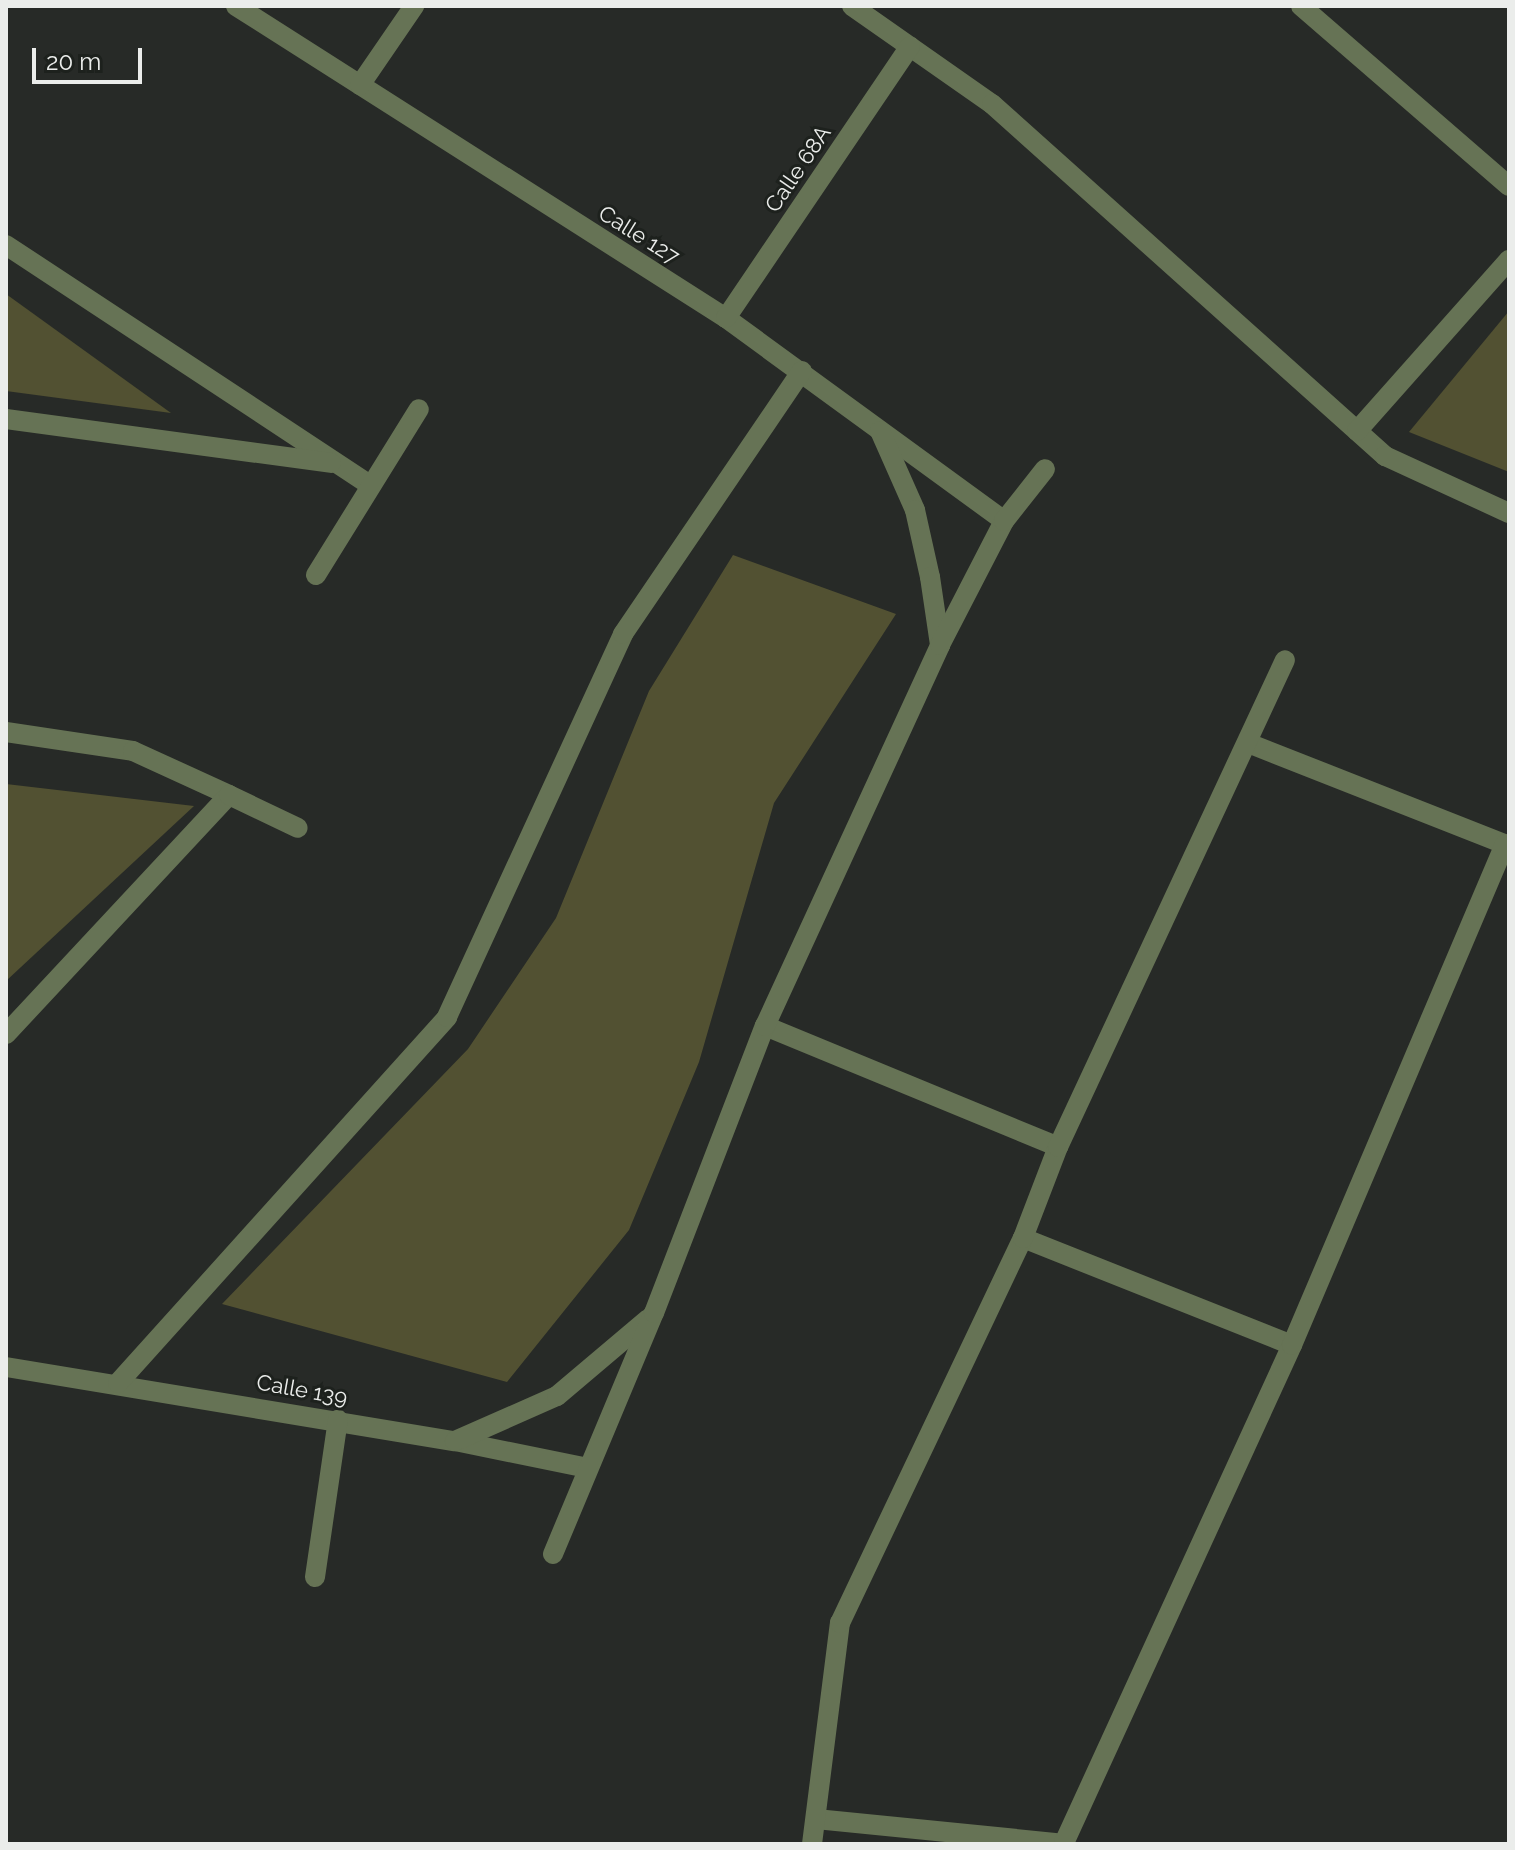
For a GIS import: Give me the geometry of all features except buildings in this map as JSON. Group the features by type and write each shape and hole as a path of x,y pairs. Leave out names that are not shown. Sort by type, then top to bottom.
{"street":[{"name":"Calle 127","path":"236,6 726,318 1004,521"},
{"path":"360,85 414,6"},
{"path":"852,6 992,104 1385,456 1509,513"},
{"path":"1301,6 1509,186"},
{"name":"Calle 68A","path":"726,318 910,46"},
{"path":"6,245 371,486"},
{"path":"1357,431 1509,260"},
{"path":"118,1383 447,1017 623,634 802,371"},
{"path":"316,575 419,409"},
{"path":"6,419 336,464"},
{"path":"880,431 915,510 930,577 940,645"},
{"path":"553,1554 654,1313 765,1026 940,645 1004,521 1045,469"},
{"path":"812,1844 840,1623 1023,1238 1058,1147 1285,660"},
{"path":"6,732 133,751 298,828"},
{"path":"816,1819 1064,1844 1292,1345 1507,845 1248,743"},
{"path":"6,1034 229,795"},
{"path":"765,1026 1058,1147"},
{"path":"1023,1238 1292,1345"},
{"path":"455,1441 557,1396 654,1313"},
{"name":"Calle 139","path":"6,1367 338,1420 588,1468"},
{"path":"315,1577 338,1420"}],"shaded area":[{"path":"6,294 171,413 6,391"},
{"path":"1509,311 1509,472 1409,432"},
{"path":"733,555 896,614 774,803 699,1062 629,1230 507,1382 222,1304 468,1049 556,918 649,691"},
{"path":"6,784 194,806 6,981"}]}
